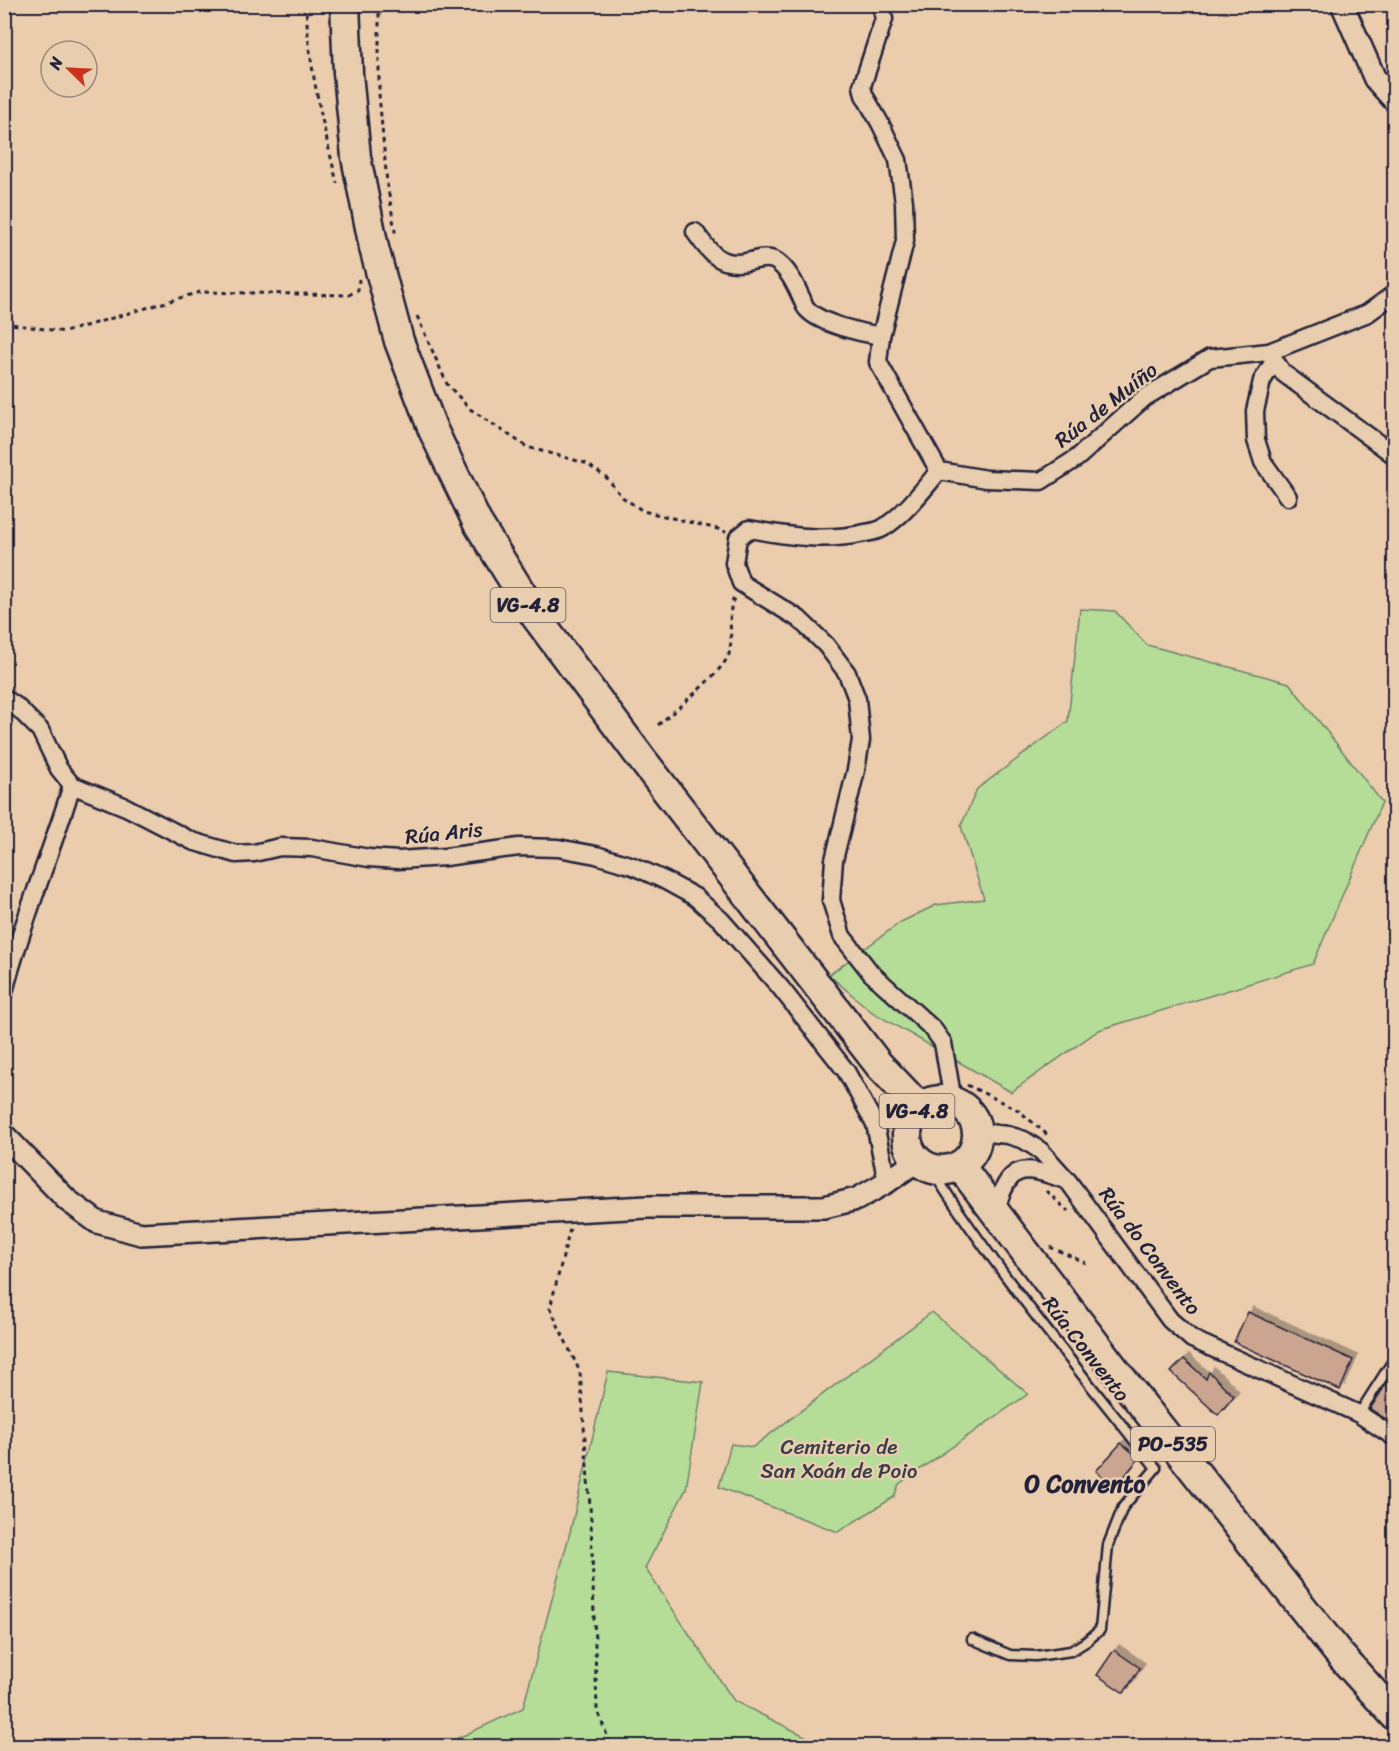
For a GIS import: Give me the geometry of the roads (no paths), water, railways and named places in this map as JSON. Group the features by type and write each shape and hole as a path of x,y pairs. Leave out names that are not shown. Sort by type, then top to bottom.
{"highway":[{"name":"VG-4.8","path":"345,4 348,73 356,157 374,248 399,341 433,430 477,522 536,617 641,758 879,1065 920,1108"},
{"name":"VG-4.8","path":"924,1165 911,1151 907,1140 908,1128 912,1117 920,1108 930,1102 941,1100 953,1101 962,1106 970,1113 978,1131 974,1151 960,1166"},
{"path":"924,1165 941,1171 960,1166"},
{"name":"PO-535","path":"960,1166 1129,1388 1340,1655 1395,1714"}],"street":[{"path":"1342,4 1375,79 1395,100"},
{"path":"881,5 884,19 862,86 898,160 904,201 905,241 881,336 878,362 939,471 911,504 882,529 847,537 817,538 749,529 738,538 734,563 741,583 799,619 826,645 847,673 857,699 861,740 834,860 831,900 842,936 871,973 933,1029 943,1043 953,1101"},
{"path":"695,232 711,254 724,261 742,264 764,258 775,261 793,279 807,310 825,321 855,332 881,336"},
{"name":"Rúa de Muíño","path":"939,471 987,479 1041,481 1077,458 1144,398 1210,358 1272,357 1368,313 1395,294"},
{"path":"1272,357 1283,373 1395,455"},
{"path":"1272,357 1262,381 1255,411 1256,440 1263,462 1288,496"},
{"path":"4,698 16,706 40,730 59,769 72,785 57,833 37,883 4,992"},
{"name":"Rúa Aris","path":"72,785 126,807 192,841 236,854 254,853 280,847 312,848 369,858 398,860 446,857 519,847 558,848 596,855 633,866 664,880 695,897 721,920 780,987 846,1071 876,1124 887,1182"},
{"name":"Rúa do Convento","path":"978,1131 1008,1135 1024,1140 1041,1151 1068,1181 1170,1320 1192,1339 1359,1414 1395,1437"},
{"path":"4,1136 67,1200 97,1222 141,1234 647,1207 824,1207 857,1199 924,1165"},
{"path":"995,1213 1002,1189 1009,1178 1019,1172 1031,1169 1068,1181"}],"lane":[{"name":"Rúa Convento","path":"924,1165 1000,1269 1156,1468 1123,1507 1108,1545 1100,1630 1071,1651 1036,1656 1010,1654 972,1639"},
{"path":"1359,1414 1395,1359"}],"district":[{"name":"O Convento","path":"1085,1484"}],"park label":[{"name":"Cemiterio de San Xoán de Poio","path":"839,1459"}]}
